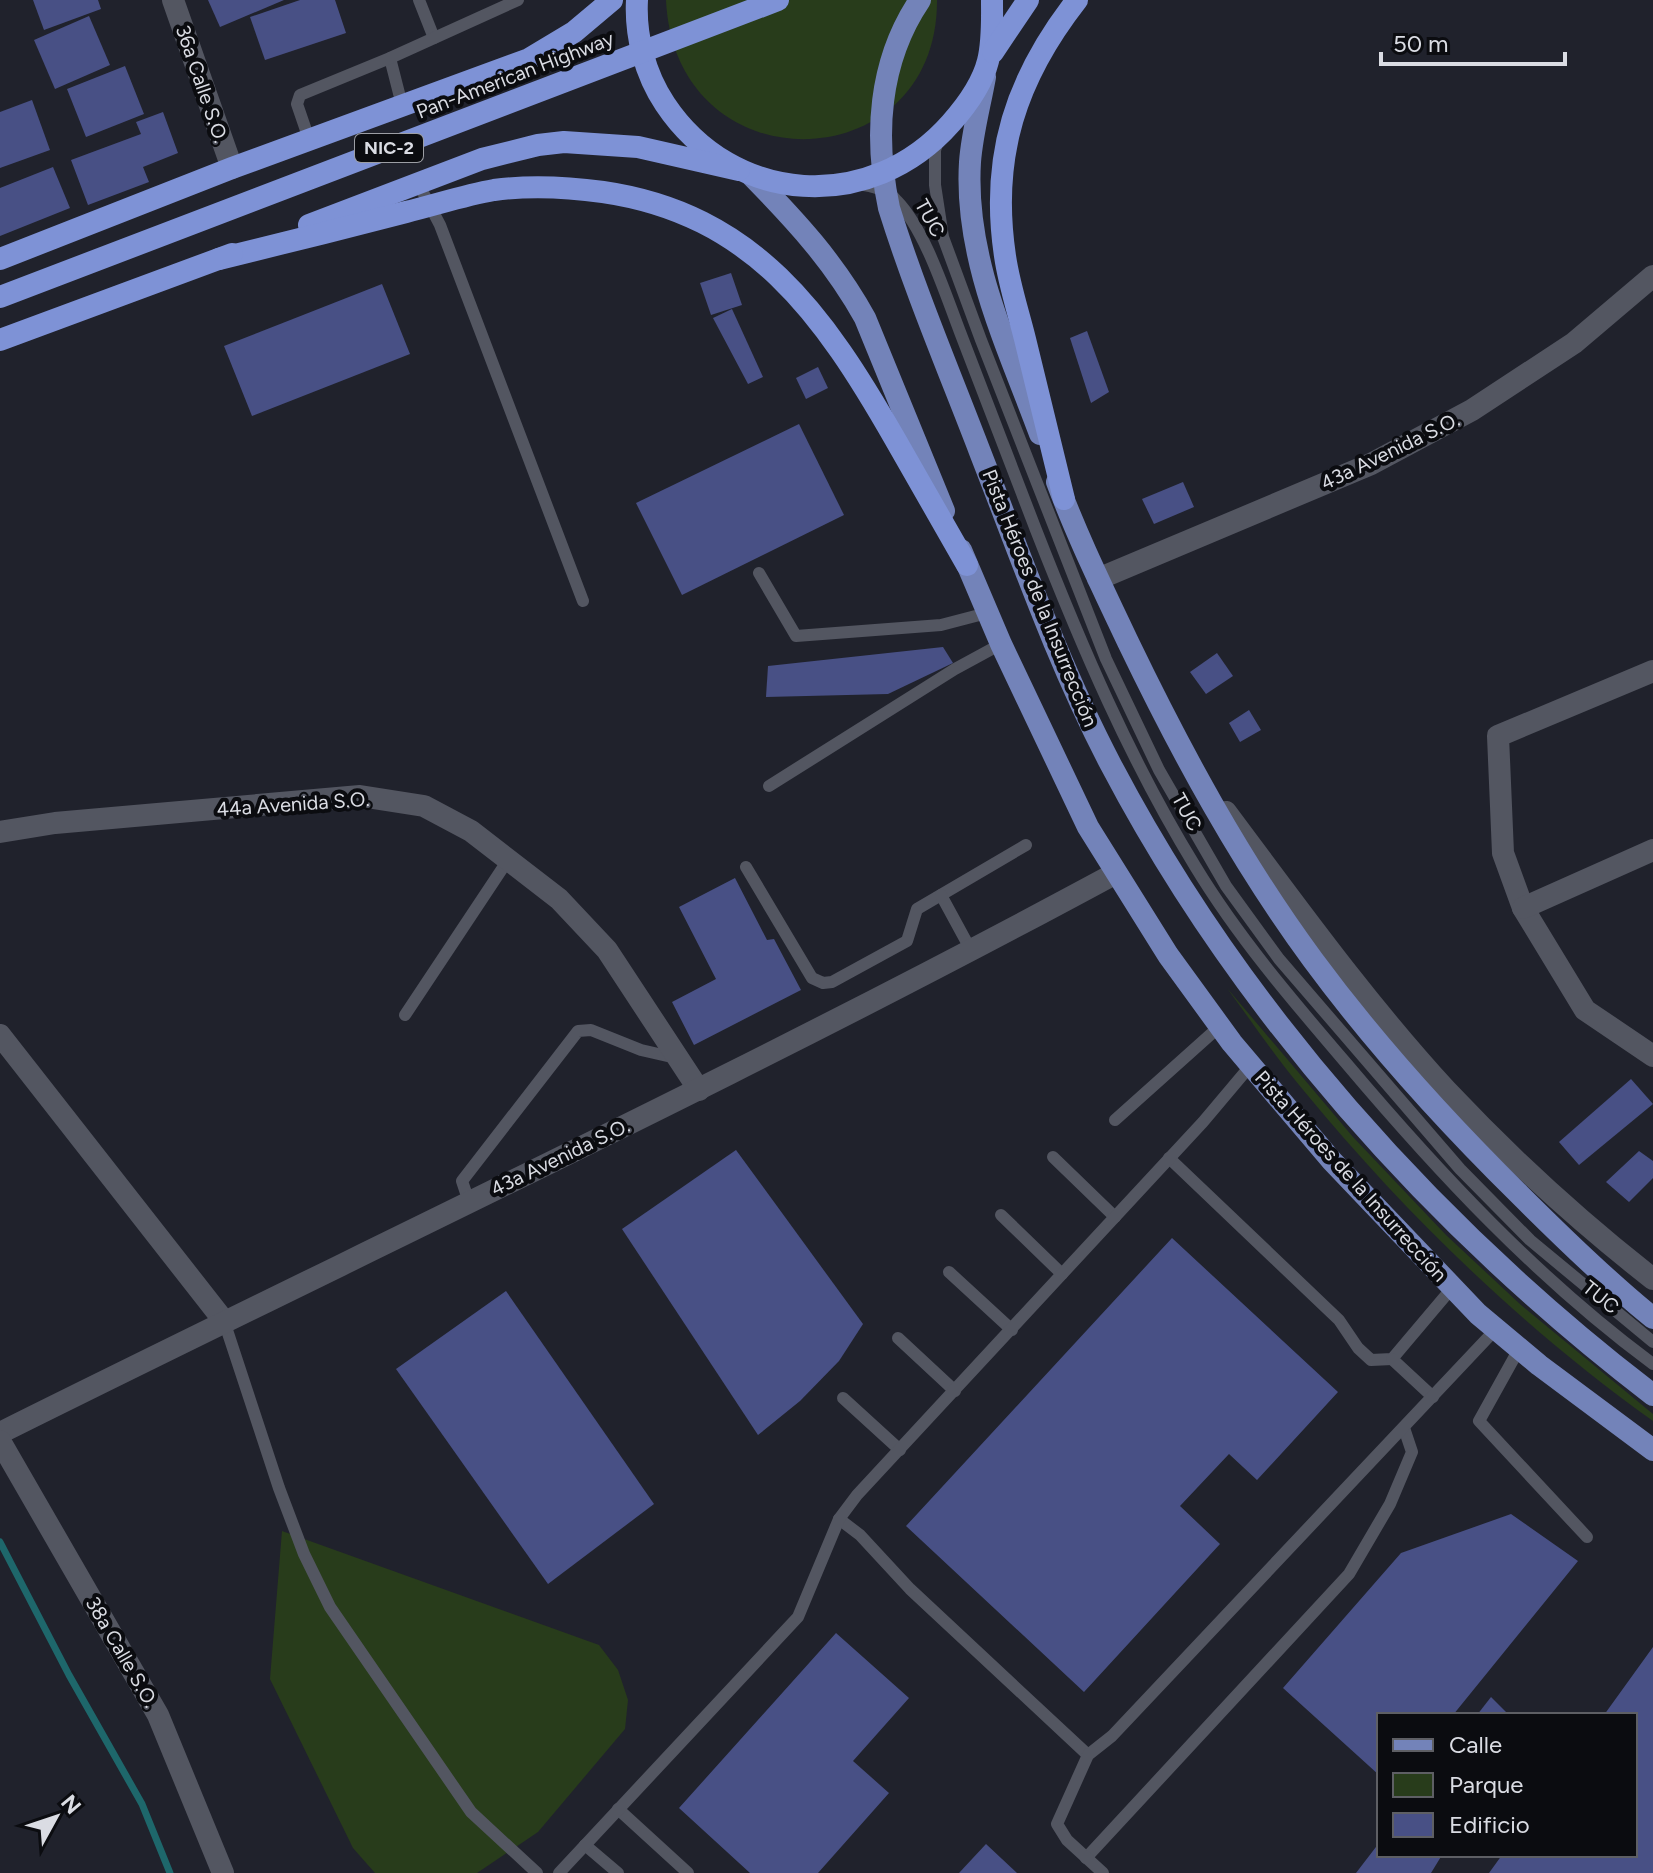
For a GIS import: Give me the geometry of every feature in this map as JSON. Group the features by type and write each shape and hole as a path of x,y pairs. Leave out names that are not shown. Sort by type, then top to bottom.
{"highway":[{"name":"Pan-American Highway","path":"0,259 232,168 529,59 574,32 612,0"},
{"name":"NIC-2","path":"637,0 642,52 656,89 677,122 705,150 746,173"},
{"name":"Pan-American Highway","path":"0,297 778,0"},
{"name":"NIC-2","path":"988,60 992,0"},
{"name":"NIC-2","path":"0,340 482,159 564,142 638,147 801,187 850,184 897,168 939,136 976,91 988,60 1028,0"},
{"path":"1064,499 1005,257 1000,201 1005,149 1015,106 1032,67 1077,0"},
{"path":"219,259 493,190 565,187 660,204 721,232 750,252 796,293 846,357 967,565"}],"main road":[{"name":"Pista Héroes de la Insurrección","path":"920,0 897,45 885,83 881,161 889,208 1063,665 1111,765 1206,926 1323,1076 1424,1191 1497,1264 1653,1395"},
{"path":"988,60 970,163 971,213 980,269 1064,499 1098,579 1190,764 1253,872 1313,960 1413,1085 1548,1223 1653,1318"},
{"name":"Pista Héroes de la Insurrección","path":"746,173 814,241 865,318 987,613 1088,827 1168,955 1251,1065 1332,1161 1452,1288 1519,1349 1653,1450"}],"street":[{"name":"36a Calle S.O.","path":"173,0 232,168"},
{"name":"43a Avenida S.O.","path":"1098,579 1371,464 1472,410 1574,343 1653,276"},
{"path":"1653,671 1498,736 1503,853 1523,908 1585,1010 1653,1056"},
{"path":"1190,764 1327,947 1446,1089 1532,1175 1620,1254 1653,1279"},
{"name":"44a Avenida S.O.","path":"0,832 55,823 360,796 424,806 471,831 559,899 607,950 699,1090"},
{"path":"1523,908 1653,850"},
{"name":"43a Avenida S.O.","path":"0,1433 699,1090 972,952 1116,873"},
{"path":"0,1035 224,1321"},
{"name":"38a Calle S.O.","path":"0,1441 158,1715 223,1873"}],"lane":[{"path":"419,0 434,38"},
{"path":"309,139 297,104 300,95 518,0"},
{"path":"390,58 402,105"},
{"name":"TUC","path":"939,136 935,150 935,185 943,237 985,351 1106,659 1159,770 1219,873 1279,959 1460,1169 1530,1240 1653,1342"},
{"path":"418,183 440,225 583,601"},
{"name":"TUC","path":"850,184 880,189 896,199 914,224 942,287 1096,676 1171,826 1236,929 1283,990 1456,1188 1538,1270 1653,1364"},
{"path":"759,573 796,636 941,625 987,613"},
{"path":"769,786 955,669 1001,644"},
{"path":"746,867 812,978 823,983 832,982 907,941 917,909 1026,845"},
{"path":"405,1015 508,860"},
{"path":"941,895 972,952"},
{"path":"1115,1120 1220,1026"},
{"path":"469,1202 462,1181 578,1031 591,1030 641,1050 679,1059"},
{"path":"559,1873 798,1617 839,1519 857,1495 1012,1330 1251,1065"},
{"path":"1053,1157 1115,1217"},
{"path":"1169,1158 1339,1320 1358,1348 1371,1360 1392,1359 1433,1397"},
{"path":"1001,1215 1062,1274"},
{"path":"949,1272 1012,1330"},
{"path":"1392,1359 1452,1288"},
{"path":"224,1321 279,1488 304,1554 330,1607 471,1812 537,1873"},
{"path":"1103,1873 1067,1840 1057,1824 1088,1755 1112,1736 1496,1329"},
{"path":"898,1338 955,1391"},
{"path":"1519,1349 1479,1421 1587,1537"},
{"path":"843,1398 900,1450"},
{"path":"1086,1858 1349,1574 1390,1504 1412,1452 1404,1428"},
{"path":"839,1519 860,1535 910,1589 1088,1755"},
{"path":"618,1809 688,1873"},
{"path":"585,1845 618,1873"}],"green space":[{"path":"666,0 937,0 926,60 896,103 854,130 805,139 756,131 712,105 680,62"},
{"path":"1227,988 1353,1137 1446,1235 1521,1305 1653,1414 1653,1421 1512,1308 1425,1225 1304,1091"},
{"path":"282,1531 599,1645 618,1670 628,1700 625,1729 538,1832 477,1873 375,1873 353,1848 270,1679"}],"building":[{"path":"33,0 98,0 101,9 44,30"},
{"path":"208,0 284,0 220,27"},
{"path":"300,0 335,0 346,33 265,60 250,17"},
{"path":"89,16 110,65 55,89 34,40"},
{"path":"125,66 144,114 86,137 67,89"},
{"path":"32,100 50,150 0,168 0,112"},
{"path":"163,112 178,153 143,167 149,182 88,205 71,160 141,134 136,122"},
{"path":"53,167 70,208 0,236 0,188"},
{"path":"731,273 742,305 711,315 700,283"},
{"path":"382,284 410,354 252,416 224,346"},
{"path":"732,309 763,377 748,384 713,318"},
{"path":"1087,331 1109,392 1091,403 1070,338"},
{"path":"818,367 828,388 806,399 796,378"},
{"path":"799,424 844,515 682,595 636,503"},
{"path":"1183,482 1194,507 1154,524 1142,499"},
{"path":"943,647 953,663 888,694 766,697 768,666"},
{"path":"1217,653 1233,676 1206,694 1190,672"},
{"path":"1249,710 1261,730 1240,742 1229,723"},
{"path":"735,878 767,940 774,939 801,990 694,1045 672,1002 716,979 679,907"},
{"path":"1631,1079 1653,1104 1579,1165 1559,1142"},
{"path":"736,1150 863,1324 839,1361 800,1401 758,1435 622,1229"},
{"path":"1639,1151 1653,1161 1653,1178 1629,1202 1606,1182"},
{"path":"1172,1238 1338,1392 1257,1480 1229,1454 1180,1506 1220,1544 1084,1692 906,1526"},
{"path":"506,1291 654,1504 548,1584 396,1369"},
{"path":"1511,1514 1578,1561 1455,1713 1377,1713 1377,1773 1283,1688 1401,1553"},
{"path":"836,1633 909,1698 853,1761 889,1793 818,1873 750,1873 679,1808"},
{"path":"1653,1647 1653,1873 1489,1873 1501,1857 1637,1857 1637,1713 1605,1713"},
{"path":"1491,1697 1507,1713 1479,1713"},
{"path":"986,1844 1017,1873 959,1873"},
{"path":"1377,1846 1377,1857 1441,1857 1431,1873 1356,1873"}],"waterway":[{"path":"0,1542 69,1675 142,1804 170,1873"}]}
